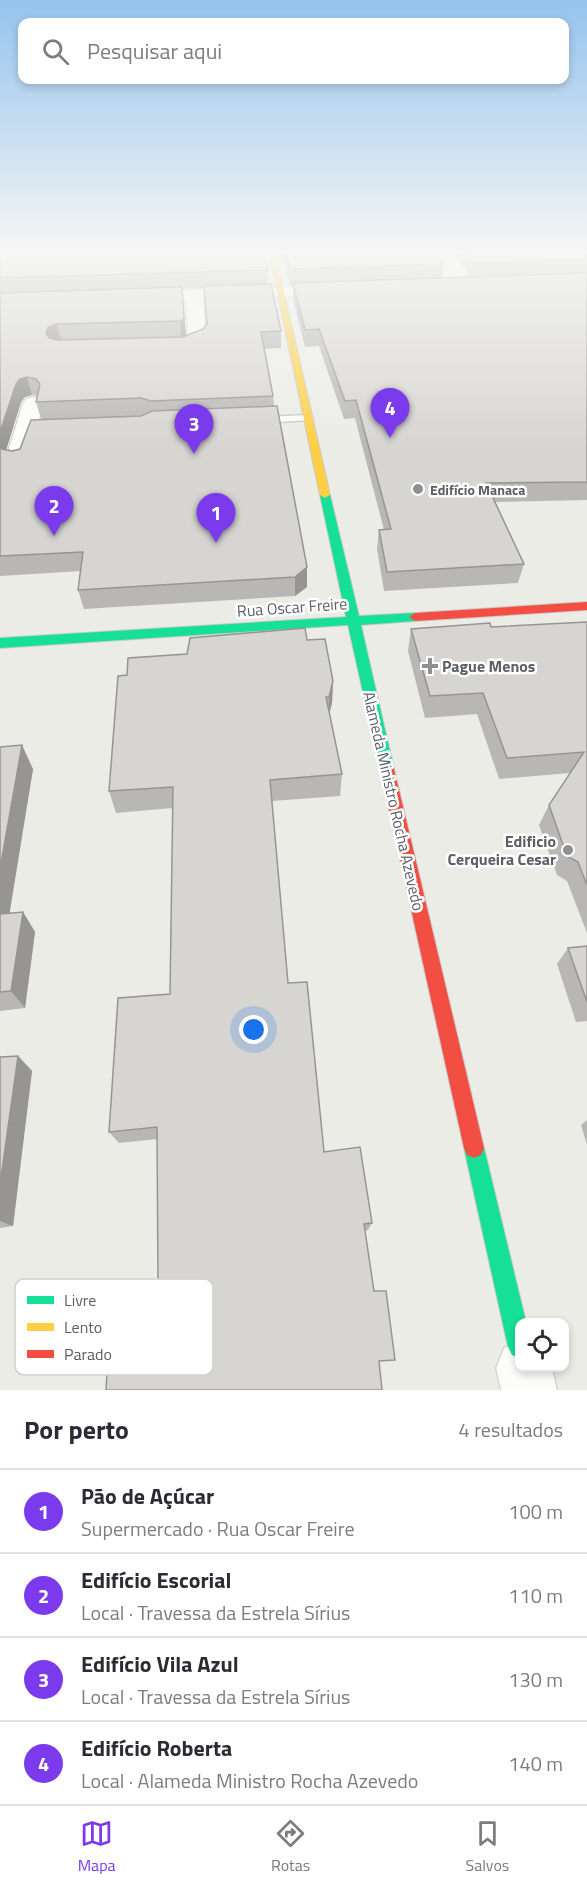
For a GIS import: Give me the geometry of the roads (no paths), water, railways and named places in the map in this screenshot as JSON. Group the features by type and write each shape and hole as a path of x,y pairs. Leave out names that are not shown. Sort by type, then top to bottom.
{"street":[{"path":"140,347 185,346 197,340 196,318"},
{"name":"Alameda Ministro Rocha Azevedo","path":"286,318 515,1329"},
{"path":"17,461 33,403"},
{"path":"26,430 49,429"},
{"name":"Rua Oscar Freire","path":"0,643 587,606"},
{"path":"525,1372 529,1390"}],"lane":[{"path":"247,421 308,418"}],"place":[{"name":"Edifício Roberta","path":"390,438"},
{"name":"Edifício Vila Azul","path":"194,454"},
{"name":"Edifício Manaca","path":"418,489"},
{"name":"Edifício Escorial","path":"54,536"},
{"name":"Pão de Açúcar","path":"216,543"},
{"name":"Pague Menos","path":"430,666"},
{"name":"Edificio Cerqueira Cesar","path":"568,850"}]}
